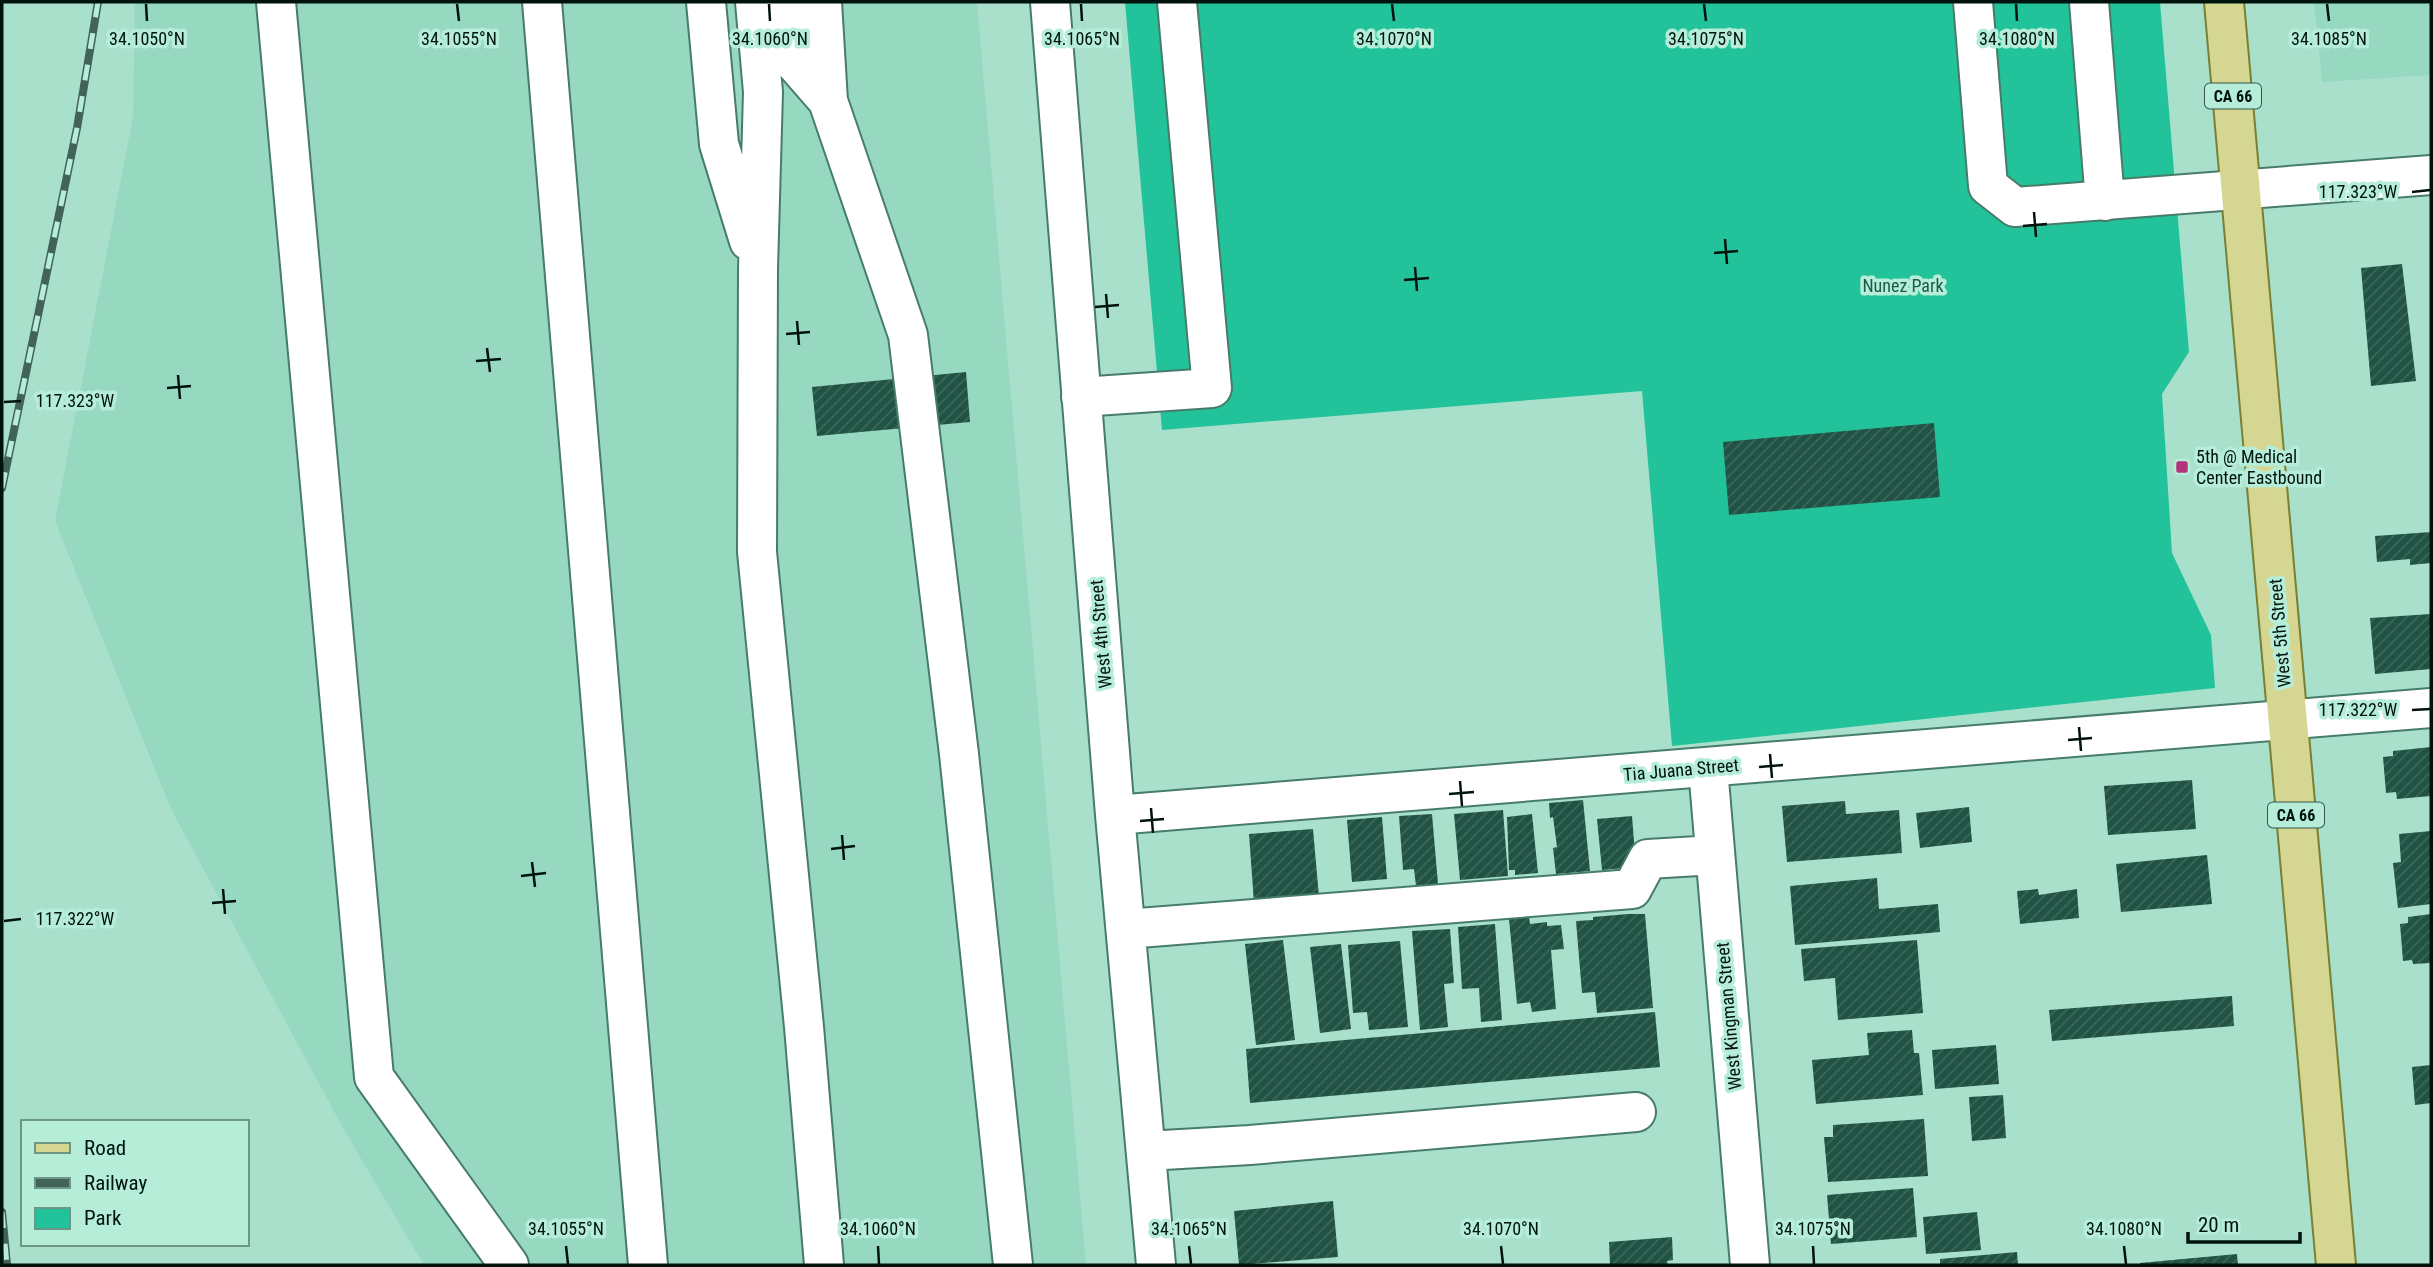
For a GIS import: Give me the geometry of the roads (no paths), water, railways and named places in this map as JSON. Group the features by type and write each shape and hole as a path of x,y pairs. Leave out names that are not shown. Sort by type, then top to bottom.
{"main road":[{"name":"West 5th Street","path":"2224,2 2336,1265"}],"street":[{"path":"276,2 374,1077 509,1265"},
{"path":"542,2 648,1265"},
{"path":"706,2 719,144 758,270"},
{"path":"755,2 763,92 758,270 757,552 824,1265"},
{"path":"788,2 794,61 828,100"},
{"path":"822,2 828,100 908,335 959,754 1013,1265"},
{"name":"West 4th Street","path":"1049,2 1115,815 1156,1265"},
{"path":"1082,397 1212,388 1177,2"},
{"path":"1973,2 1988,186 2015,207 2431,175"},
{"path":"2089,2 2105,201"},
{"name":"Tia Juana Street","path":"1115,815 2431,708"},
{"name":"West Kingman Street","path":"1708,768 1750,1265"},
{"path":"1126,929 1632,889 1648,859 1715,855"},
{"path":"1146,1151 1264,1144 1636,1112"}],"railway":[{"path":"2,488 77,128 98,2"},
{"path":"2,1212 7,1265"}],"place":[{"name":"5th @ Medical Center Eastbound","path":"2182,467"}],"park label":[{"name":"Nunez Park","path":"1903,286"}]}
